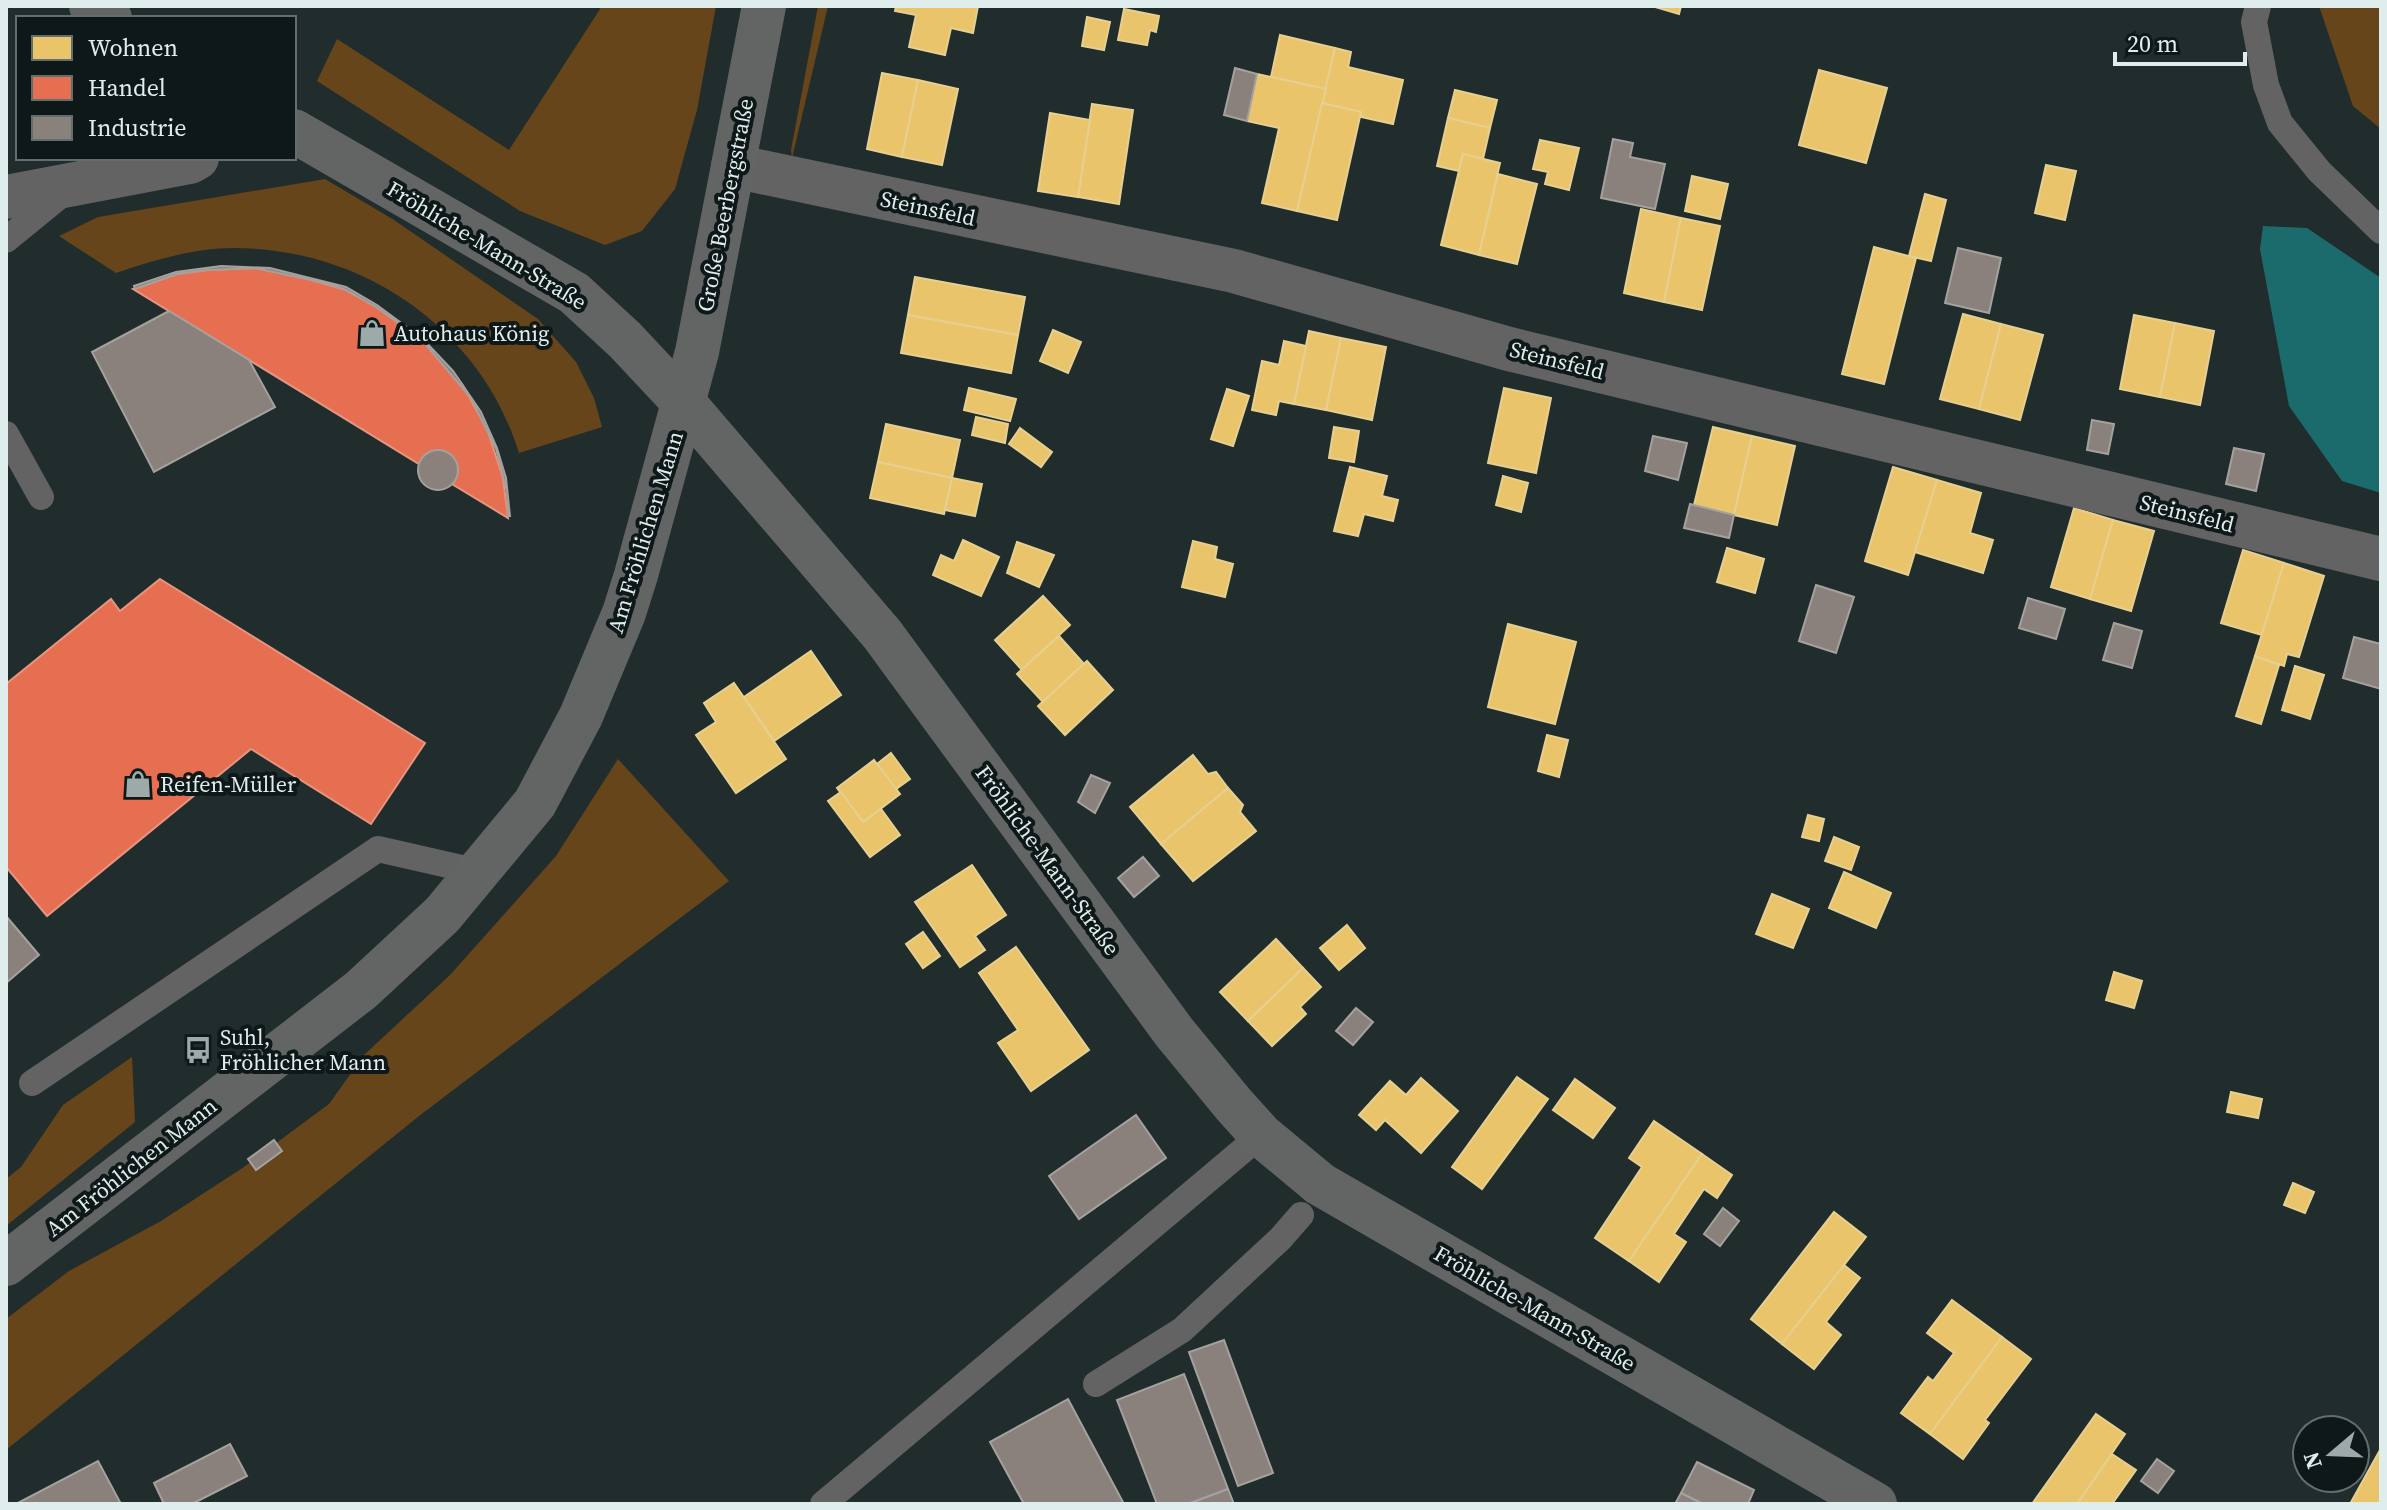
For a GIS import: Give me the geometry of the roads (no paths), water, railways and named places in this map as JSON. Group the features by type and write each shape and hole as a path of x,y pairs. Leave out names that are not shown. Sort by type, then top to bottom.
{"street":[{"name":"Große Beerbergstraße","path":"684,403 697,352 764,6"},
{"name":"Fröhliche-Mann-Straße","path":"296,132 574,293 625,340 684,403 882,634 1174,1032 1261,1135 1320,1184 1875,1504"},
{"path":"6,197 194,160"},
{"name":"Steinsfeld","path":"733,166 1234,271 1509,349 2381,559"},
{"name":"Am Fröhlichen Mann","path":"6,1264 361,990 442,915 535,803 581,716 624,613 684,403"}],"lane":[{"path":"2258,6 2254,22 2266,85 2280,123 2319,171 2381,231"},
{"path":"6,240 74,183"},
{"path":"6,434 41,497"},
{"path":"32,1083 378,849 479,872"},
{"path":"823,1504 1261,1135"},
{"path":"1096,1384 1182,1330 1280,1239 1301,1215"}],"water":[{"path":"2263,226 2307,228 2381,278 2381,493 2342,481 2289,406 2260,249"}],"place":[{"name":"Autohaus König","path":"372,333"},
{"name":"Reifen-Müller","path":"138,784"},
{"name":"Suhl, Fröhlicher Mann","path":"198,1050"}]}
